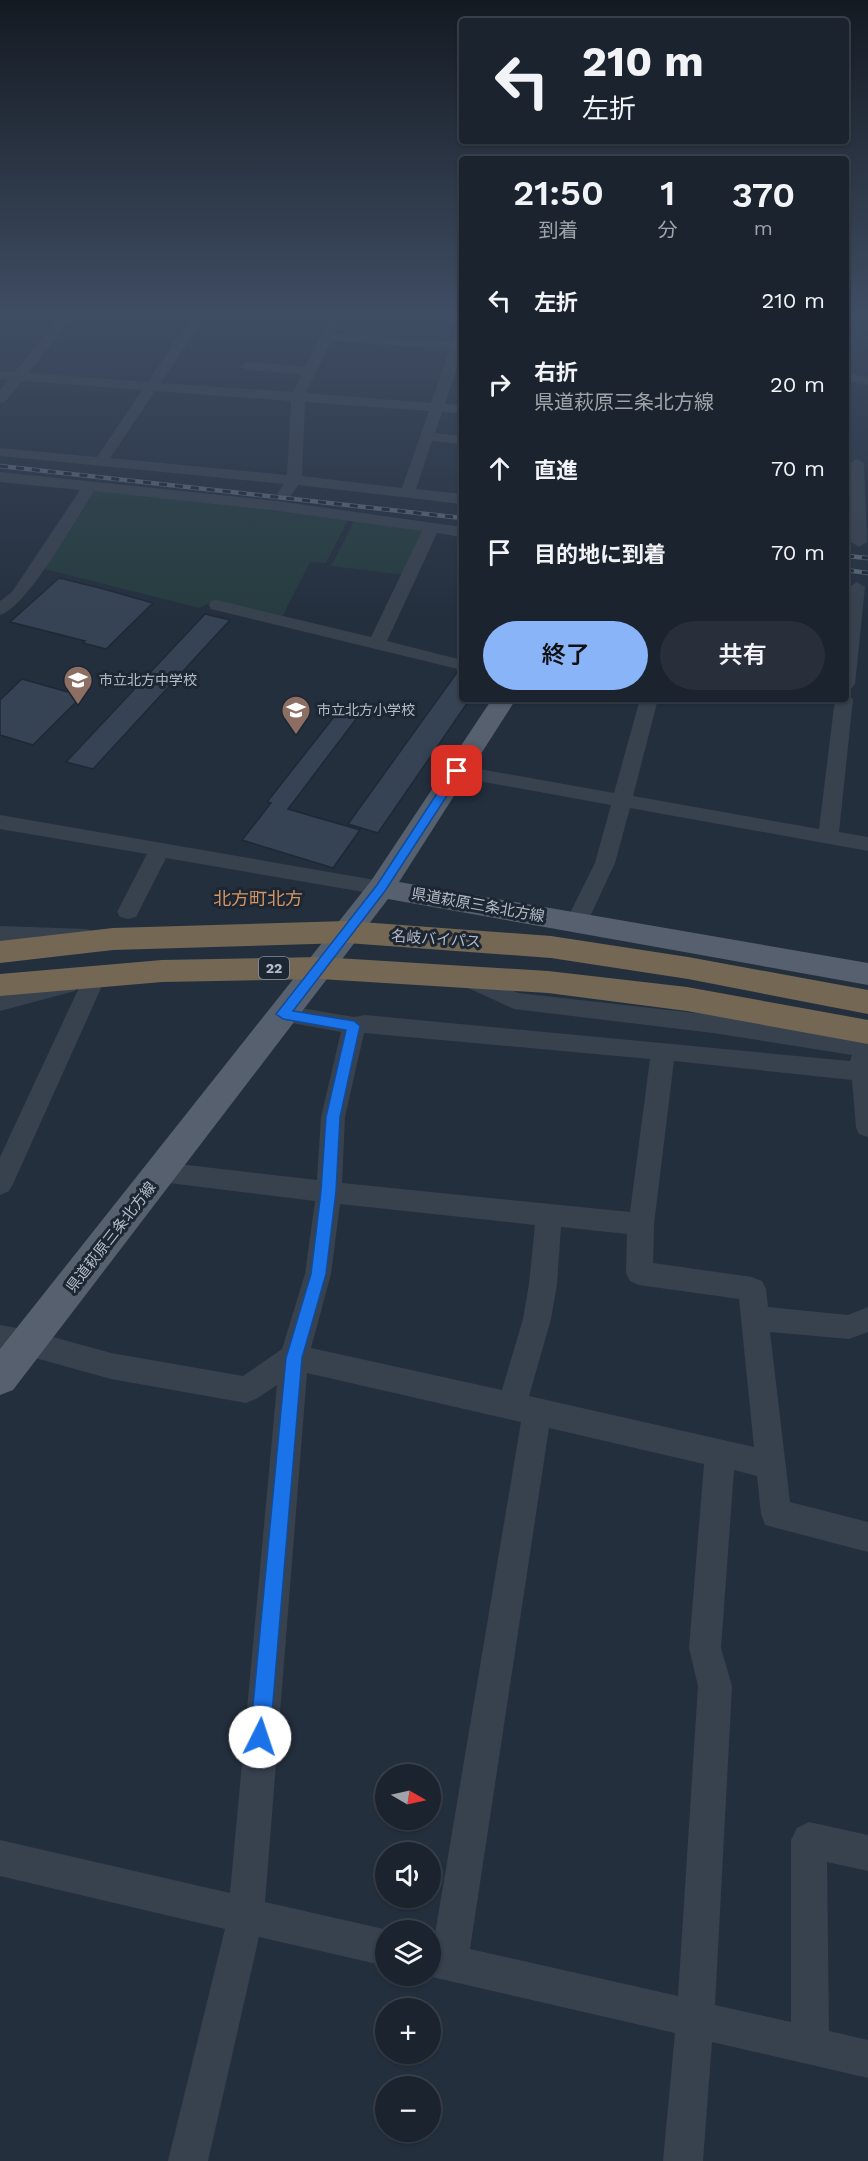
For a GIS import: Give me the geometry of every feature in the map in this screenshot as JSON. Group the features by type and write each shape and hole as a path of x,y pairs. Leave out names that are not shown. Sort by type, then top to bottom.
{"highway":[{"name":"名岐バイパス","path":"0,952 113,939 347,932 551,947 687,968 868,1002"},
{"name":"22","path":"0,985 162,971 320,968 461,975 548,982 687,999 865,1043"}],"main road":[{"path":"381,888 502,702"},
{"name":"県道萩原三条北方線","path":"0,1378 14,1340 161,1172 381,888 868,974"}],"street":[{"path":"101,461 133,414"},
{"path":"277,506 294,480 296,414"},
{"path":"407,494 434,414"},
{"path":"427,436 459,440"},
{"path":"0,452 294,480 459,499"},
{"path":"857,463 858,542"},
{"path":"0,477 277,506 459,532"},
{"path":"1,608 18,595 90,486"},
{"path":"376,645 431,528"},
{"path":"849,651 857,587"},
{"path":"217,605 459,664"},
{"path":"849,659 868,662"},
{"path":"576,923 605,863 624,801 638,738 649,702"},
{"path":"828,838 844,702"},
{"path":"457,771 868,844"},
{"path":"0,822 381,888"},
{"path":"128,912 159,850"},
{"path":"0,934 48,934 113,939"},
{"path":"461,975 514,1001 865,1043 863,1072 868,1127"},
{"path":"0,1002 95,977"},
{"path":"0,1184 95,977"},
{"path":"283,1014 354,1026 365,1024 863,1072"},
{"path":"188,2161 246,1916 270,1615 294,1358 318,1274 329,1191 333,1117 354,1026"},
{"path":"663,1051 641,1224 639,1273 752,1289 776,1514 868,1538"},
{"path":"161,1172 420,1203 641,1224"},
{"path":"441,1954 543,1284 549,1215"},
{"path":"755,1318 849,1327 868,1319"},
{"path":"14,1340 111,1366 246,1390 294,1358 770,1465"},
{"path":"683,2161 695,2020 715,1686 705,1648 720,1453"},
{"path":"810,2046 809,1840 868,1853"},
{"path":"0,1858 375,1945"},
{"path":"441,1961 868,2059"}],"green space":[{"path":"91,491 348,520 326,563 310,562 282,617 215,601 199,608 41,568"},
{"path":"354,521 425,530 405,575 331,566"}],"building":[{"path":"59,578 153,603 106,649 83,643 85,641 10,622"},
{"path":"205,614 230,620 93,769 66,762"},
{"path":"459,671 459,702 468,702 378,833 348,824"},
{"path":"22,679 82,696 33,745 0,735 0,700"},
{"path":"337,713 357,718 288,809 360,830 333,868 242,840 271,803 267,802"}],"railway":[{"path":"0,466 459,518"},
{"path":"849,556 868,558"},
{"path":"849,570 868,573"}],"place":[{"name":"市立北方中学校","path":"78,706"},
{"name":"市立北方小学校","path":"296,736"}],"district":[{"name":"北方町北方","path":"258,899"}],"route":[{"path":"260,1737 294,1358 318,1274 329,1191 333,1117 354,1026 283,1014 381,888 457,771"}]}
